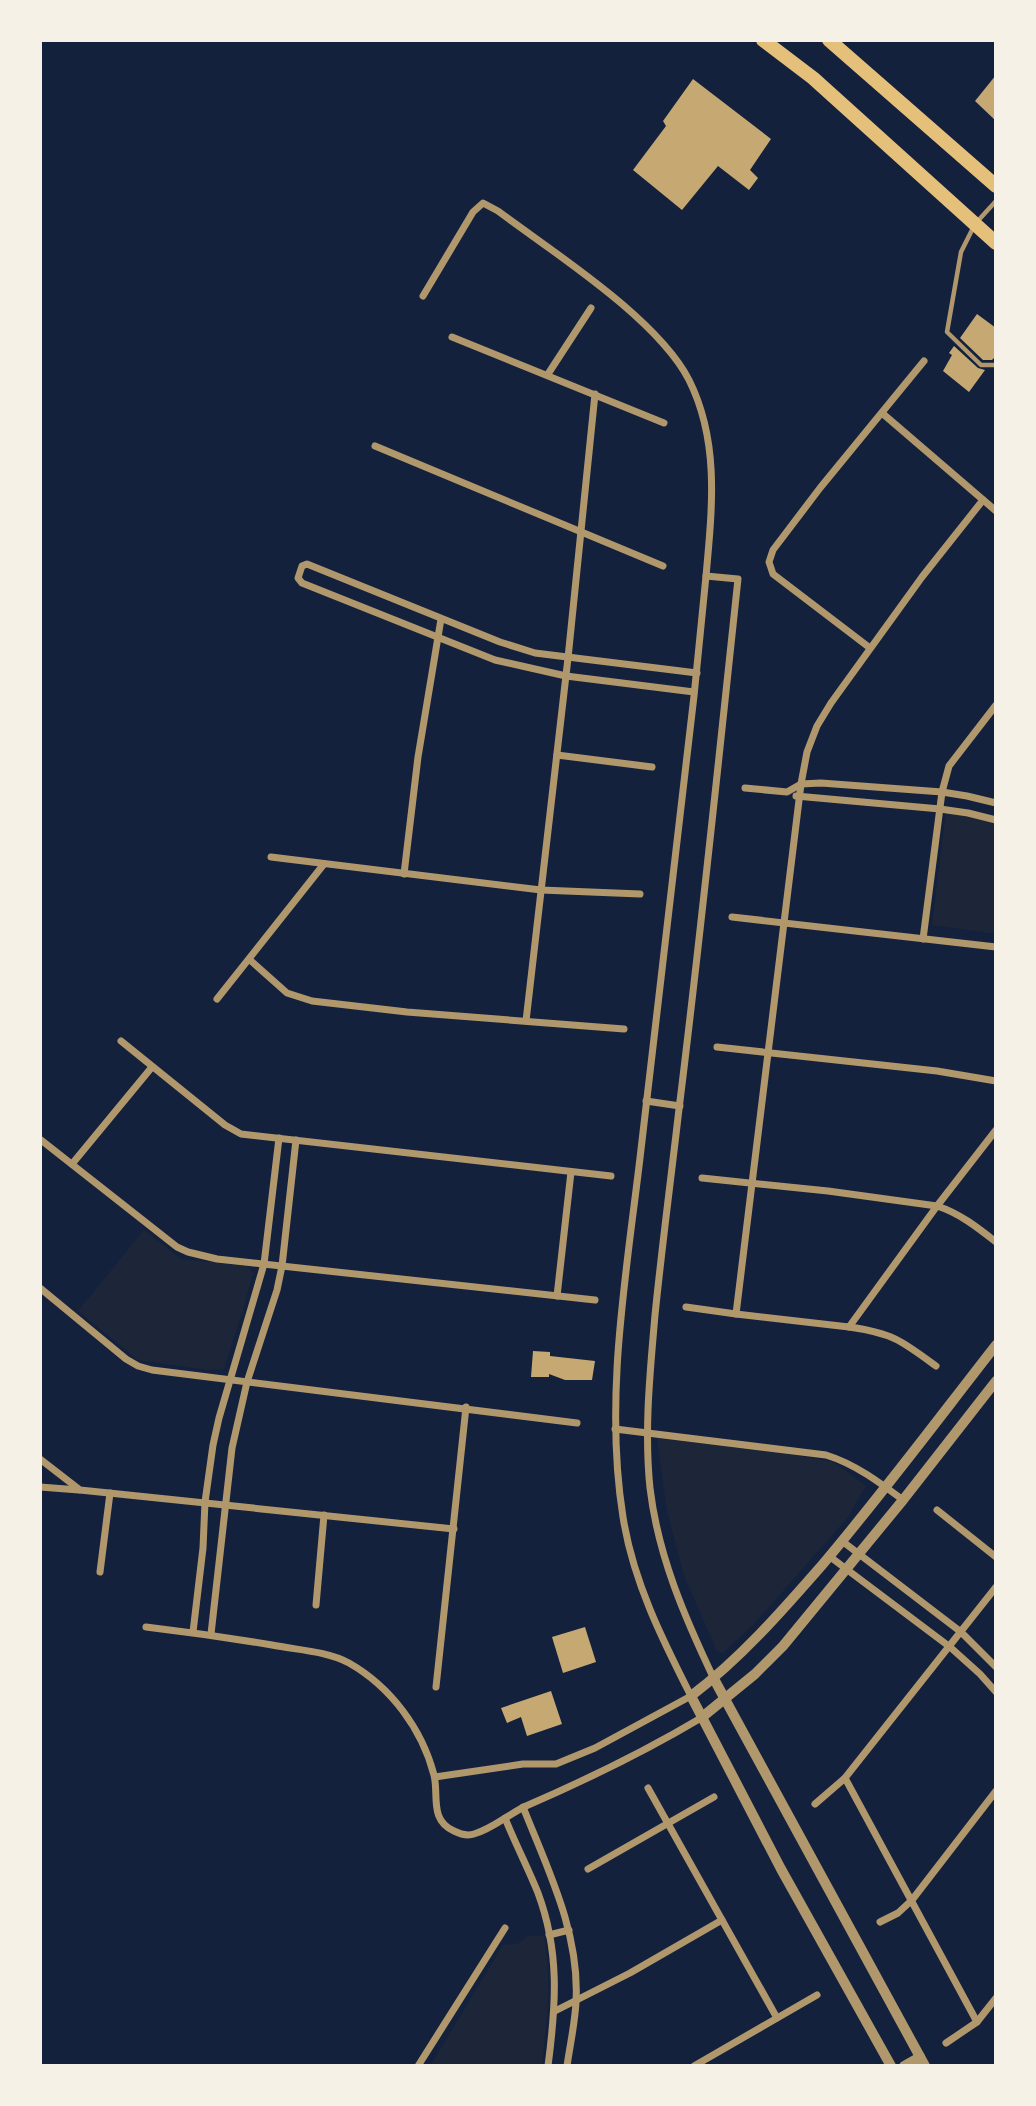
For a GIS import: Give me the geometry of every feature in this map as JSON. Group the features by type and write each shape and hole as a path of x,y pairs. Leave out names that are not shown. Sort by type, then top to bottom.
{"highway":[{"path":"763,40 813,78 996,243"},
{"path":"829,40 996,186"}],"street":[{"path":"423,296 473,212 483,203 574,267 634,315 666,346 687,377 702,411 712,457 711,516 697,673 625,1282 615,1429 616,1469 624,1522 641,1587 662,1639 780,1869 891,2066"},
{"path":"548,374 591,308"},
{"path":"452,337 664,423"},
{"path":"870,648 773,574 769,562 780,540 924,361"},
{"path":"527,1021 595,394"},
{"path":"882,413 996,511"},
{"path":"375,446 663,566"},
{"path":"736,1314 783,923 807,752 817,726 831,703 922,577 983,500"},
{"path":"694,692 566,676 495,660 437,639 298,579 302,566 307,564 441,619 535,653 697,673"},
{"path":"706,576 738,579 651,1360 647,1432 651,1490 660,1540 685,1616 724,1700 922,2061 904,2066"},
{"path":"404,873 418,757 441,619"},
{"path":"601,679 603,662"},
{"path":"648,685 649,667"},
{"path":"923,939 942,792 949,766 996,705"},
{"path":"557,755 652,767"},
{"path":"787,792 801,784 821,783 942,792 996,803"},
{"path":"745,788 787,792 799,797 940,809 996,820"},
{"path":"271,857 541,890 640,894"},
{"path":"217,999 324,863"},
{"path":"732,917 996,947"},
{"path":"250,960 287,993 298,998 407,1012 624,1029"},
{"path":"121,1041 233,1130 242,1134 611,1177"},
{"path":"717,1047 996,1080"},
{"path":"72,1164 152,1067"},
{"path":"646,1101 680,1106"},
{"path":"849,1327 996,1130"},
{"path":"193,1632 205,1502 219,1418 264,1264 279,1138"},
{"path":"41,1140 177,1247 217,1259 595,1300"},
{"path":"211,1634 232,1448 247,1382 267,1325 282,1266 296,1140"},
{"path":"557,1296 571,1172"},
{"path":"702,1178 937,1206 972,1224 996,1242"},
{"path":"40,1288 138,1366 230,1381 577,1423"},
{"path":"686,1307 880,1331 894,1336 936,1366"},
{"path":"435,1777 523,1764 556,1764 630,1731 691,1696 714,1679 760,1636 842,1541 996,1345"},
{"path":"146,1627 211,1634 312,1651 348,1662 380,1685 417,1731 435,1777 435,1803 441,1822 462,1834 474,1834 523,1807 611,1769 701,1718 724,1700 783,1646 847,1570 996,1381"},
{"path":"436,1687 466,1408"},
{"path":"615,1429 826,1455 859,1469 903,1500"},
{"path":"40,1459 80,1490"},
{"path":"40,1487 454,1529"},
{"path":"100,1572 110,1493"},
{"path":"937,1510 996,1557"},
{"path":"316,1605 324,1515"},
{"path":"842,1541 961,1632 996,1667"},
{"path":"202,1548 220,1550"},
{"path":"829,1556 950,1647 996,1692"},
{"path":"816,1804 845,1778 996,1587"},
{"path":"197,1595 215,1597"},
{"path":"845,1778 977,2022"},
{"path":"648,1788 777,2018"},
{"path":"880,1922 898,1913 912,1900 996,1791"},
{"path":"588,1869 714,1797"},
{"path":"523,1807 569,1930 575,1966 576,2001 567,2066"},
{"path":"505,1818 538,1894 549,1935 554,1969 555,2011 548,2066"},
{"path":"530,1877 548,1870"},
{"path":"555,2011 722,1920"},
{"path":"418,2066 505,1928"},
{"path":"549,1935 569,1930"},
{"path":"694,2066 817,1995"},
{"path":"946,2043 977,2022 996,1998"}],"lane":[{"path":"996,201 975,225 961,252 947,332 981,365 996,365"}],"shaded area":[{"path":"946,812 996,823 996,934 932,925"},
{"path":"144,1230 181,1259 247,1266 253,1273 224,1369 208,1370 138,1360 78,1311"},
{"path":"657,1437 728,1443 834,1462 866,1486 848,1517 754,1624 723,1653 717,1651 684,1576 666,1506"},
{"path":"528,1936 544,1936 548,1968 542,2066 430,2066 503,1945 517,1944"}],"building":[{"path":"996,75 996,121 975,101"},
{"path":"693,79 771,139 750,170 758,178 749,190 718,166 682,210 633,170 666,126 663,121"},
{"path":"977,314 996,328 996,356 992,360 983,360 960,338"},
{"path":"954,346 978,368 985,370 969,392 943,371"},
{"path":"533,1351 550,1352 550,1356 595,1361 592,1380 565,1380 549,1374 549,1377 531,1377"},
{"path":"585,1627 596,1662 563,1673 552,1637"},
{"path":"551,1691 562,1724 527,1736 521,1717 507,1723 501,1708"}]}
